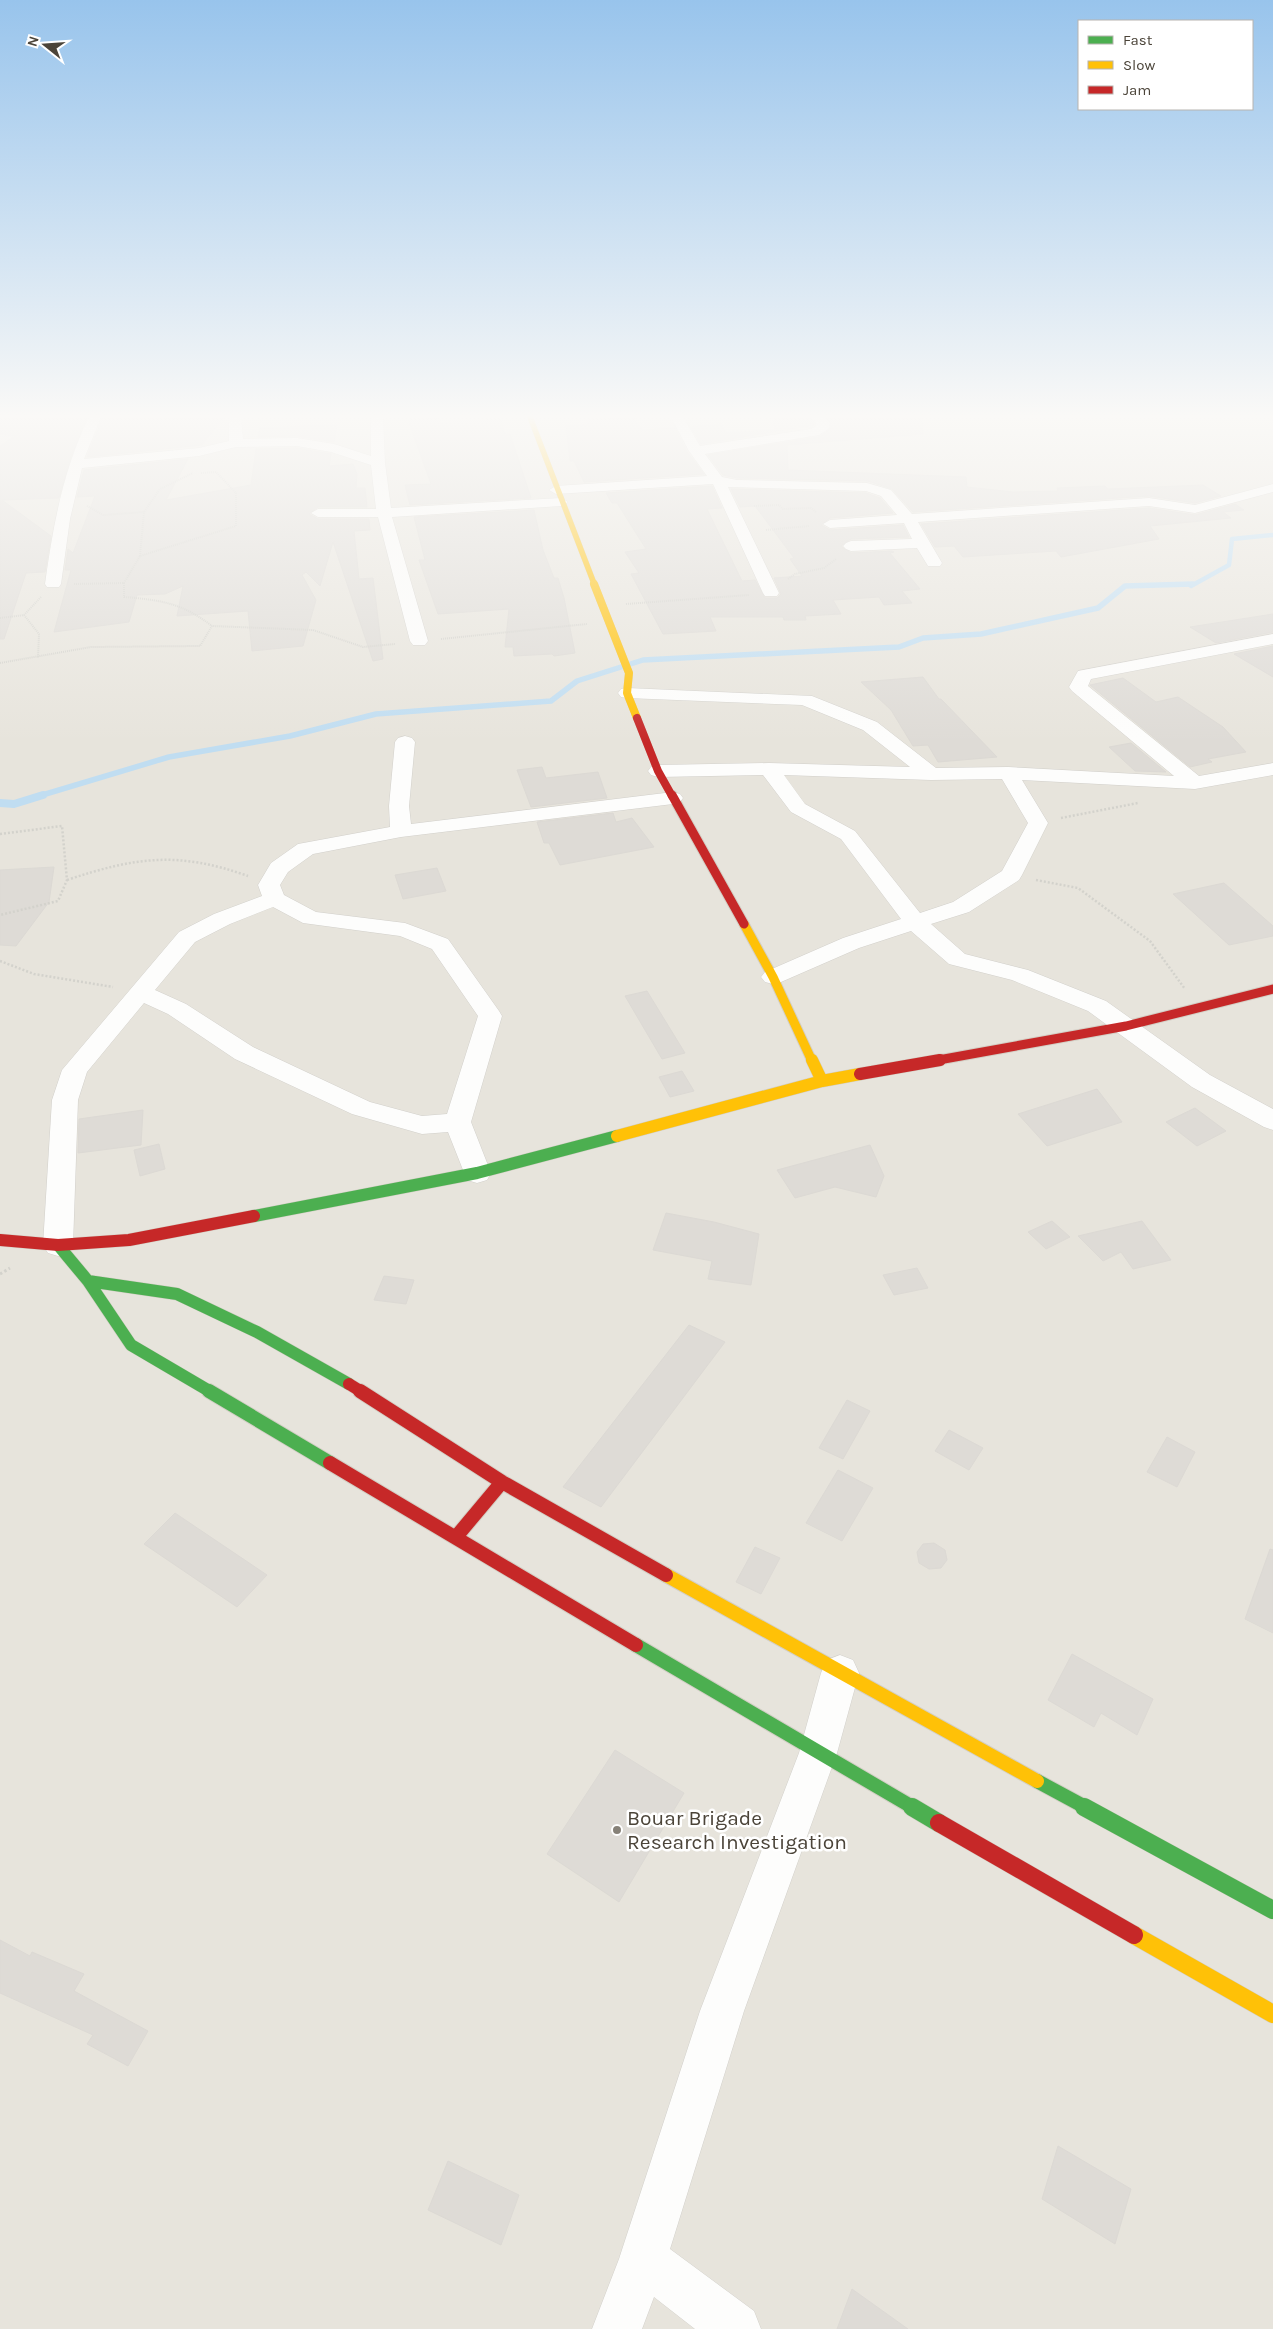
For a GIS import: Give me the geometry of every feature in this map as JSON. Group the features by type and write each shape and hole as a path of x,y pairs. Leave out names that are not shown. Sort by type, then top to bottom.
{"street":[{"path":"53,584 61,526"},
{"path":"387,526 419,641"},
{"path":"571,526 624,658 629,673 627,693 658,770 773,977 822,1081"},
{"path":"740,526 771,593"},
{"path":"912,526 934,564"},
{"path":"852,546 921,543"},
{"path":"1195,783 1078,686 1084,675 1273,639"},
{"path":"627,693 805,700 870,726 931,774"},
{"path":"401,831 399,806 405,742"},
{"path":"658,770 770,770 931,774 1008,772 1195,783 1273,769"},
{"path":"770,770 798,808 848,835 914,921 957,959 1020,975 1097,1006 1201,1080 1273,1121"},
{"path":"773,977 851,943 961,906 1011,876 1038,823 1008,772"},
{"path":"673,798 401,831 306,849 279,868 272,892 187,937 75,1070 65,1100 58,1245 88,1281 131,1345 818,1753 1087,1910 1273,2014"},
{"path":"272,892 311,918 405,930 440,944 490,1016 458,1122 476,1173"},
{"path":"0,1240 58,1245 129,1240 476,1173 822,1081 1126,1026 1273,989"},
{"path":"140,992 178,1009 244,1053 361,1108 422,1125 458,1122"},
{"path":"88,1281 177,1294 257,1332 342,1379 502,1482 840,1673 1273,1910"},
{"path":"456,1537 502,1482"},
{"path":"617,2329 644,2259 722,2011 818,1753 840,1673"},
{"path":"644,2259 736,2329"}],"path":[{"path":"143,526 140,556 124,583 124,597 171,601 194,611 212,626 313,630 363,647 569,624 610,624"},
{"path":"140,556 236,526"},
{"path":"743,532 812,526"},
{"path":"0,618 24,615 53,584 124,583"},
{"path":"24,615 39,634 38,658"},
{"path":"0,663 38,658 91,647 200,646 212,626"},
{"path":"1038,823 1140,802"},
{"path":"0,834 62,826 67,880 58,901 0,915"},
{"path":"67,880 107,865 167,856 222,865 272,892"},
{"path":"1011,876 1078,888 1150,941 1198,1007"},
{"path":"0,961 34,974 140,992"}],"shaded area":[{"path":"0,526 1273,526 1273,2329 0,2329"}],"building":[{"path":"0,526 37,526 51,536 45,572 26,573 4,639 0,639"},
{"path":"84,526 370,526 370,530 354,531 359,579 373,578 383,659 373,661 333,542 320,586 306,572 302,575 316,600 303,646 252,651 248,611 177,616 183,586 165,594 137,595 129,622 54,632 71,570 65,570 68,549 73,553"},
{"path":"416,526 538,526 543,550 554,578 558,578 564,598 575,653 554,656 552,654 514,656 513,647 505,647 509,609 438,614 419,560 425,560"},
{"path":"631,526 715,526 742,581 755,580 765,598 777,598 781,594 774,578 802,576 790,559 794,558 770,526 822,526 830,530 903,526 909,537 851,539 841,546 851,553 894,552 890,553 920,589 902,591 912,603 884,605 879,597 833,600 841,614 805,616 806,620 784,620 783,617 710,617 716,631 663,634 631,574 639,573 625,552 646,549"},
{"path":"922,526 1153,526 1150,526 1159,539 1061,557 1056,551 963,557 954,546 935,547"},
{"path":"1273,614 1273,632 1216,643 1190,627"},
{"path":"1273,646 1273,677 1234,654"},
{"path":"923,677 939,699 997,757 938,762 928,745 913,746 891,710 861,682"},
{"path":"1123,678 1156,702 1178,697 1223,727 1246,752 1208,759 1212,762 1190,767 1090,685"},
{"path":"1131,743 1166,772 1135,771 1109,747"},
{"path":"542,767 546,778 598,772 607,798 531,807 517,770"},
{"path":"613,813 616,822 632,818 654,847 560,865 549,843 544,843 537,822"},
{"path":"54,867 49,902 16,946 0,945 0,870"},
{"path":"437,868 446,891 403,899 395,875"},
{"path":"1224,883 1273,926 1273,936 1229,945 1173,894"},
{"path":"647,991 685,1053 662,1059 625,996"},
{"path":"682,1071 694,1091 670,1097 659,1077"},
{"path":"1097,1089 1122,1122 1047,1146 1018,1114"},
{"path":"1195,1108 1226,1131 1197,1146 1166,1122"},
{"path":"143,1110 141,1145 78,1153 79,1119"},
{"path":"159,1144 165,1169 140,1176 134,1150"},
{"path":"870,1145 884,1176 876,1197 835,1187 795,1198 777,1170"},
{"path":"666,1213 714,1222 759,1234 751,1285 708,1279 712,1261 653,1250"},
{"path":"1052,1221 1070,1237 1046,1249 1028,1232"},
{"path":"1142,1221 1171,1260 1133,1269 1121,1252 1103,1261 1078,1236"},
{"path":"917,1268 928,1288 894,1295 883,1275"},
{"path":"384,1276 414,1280 406,1304 374,1300"},
{"path":"689,1325 725,1342 601,1507 563,1487"},
{"path":"847,1400 870,1411 843,1459 819,1448"},
{"path":"949,1430 983,1448 969,1470 935,1451"},
{"path":"1167,1437 1195,1452 1177,1487 1147,1472"},
{"path":"838,1470 873,1488 842,1541 806,1523"},
{"path":"175,1513 267,1575 237,1607 144,1544"},
{"path":"934,1543 945,1550 947,1560 941,1568 929,1569 919,1563 917,1552 923,1544"},
{"path":"755,1547 780,1558 761,1594 736,1582"},
{"path":"1270,1549 1273,1550 1273,1633 1245,1619"},
{"path":"1072,1654 1153,1699 1137,1735 1101,1713 1094,1727 1048,1700"},
{"path":"615,1750 684,1793 619,1902 547,1854"},
{"path":"0,1940 30,1956 32,1952 84,1974 74,1991 148,2031 128,2066 87,2044 93,2035 0,1993"},
{"path":"1058,2146 1131,2189 1115,2244 1042,2199"},
{"path":"448,2161 519,2195 501,2245 428,2210"},
{"path":"852,2289 908,2329 837,2329"}],"waterway":[{"path":"1191,586 1229,565 1232,539 1273,535"},
{"path":"39,796 169,757 290,736 376,714 551,701 577,681 643,660 899,647 923,638 981,634 1098,608 1125,586 1193,584"},
{"path":"0,803 14,804 43,795"}],"traffic: fast":[{"path":"254,1216 477,1173 617,1136"},
{"path":"58,1245 88,1281 131,1345 330,1463"},
{"path":"88,1281 177,1294 257,1332 349,1384"},
{"path":"636,1645 939,1823"},
{"path":"1037,1781 1273,1910"}],"traffic: slow":[{"path":"571,526 624,658 629,673 627,693 637,718"},
{"path":"744,924 773,977 822,1081"},
{"path":"617,1136 822,1081 860,1074"},
{"path":"666,1575 1037,1781"},
{"path":"1134,1935 1273,2014"}],"traffic: jam":[{"path":"637,718 658,771 744,924"},
{"path":"860,1074 1126,1026 1273,989"},
{"path":"0,1240 58,1245 129,1240 254,1216"},
{"path":"349,1384 502,1482 666,1575"},
{"path":"330,1463 636,1645"},
{"path":"456,1537 502,1482"},
{"path":"939,1823 1134,1935"}],"place":[{"name":"Bouar Brigade Research Investigation","path":"617,1830"}]}
